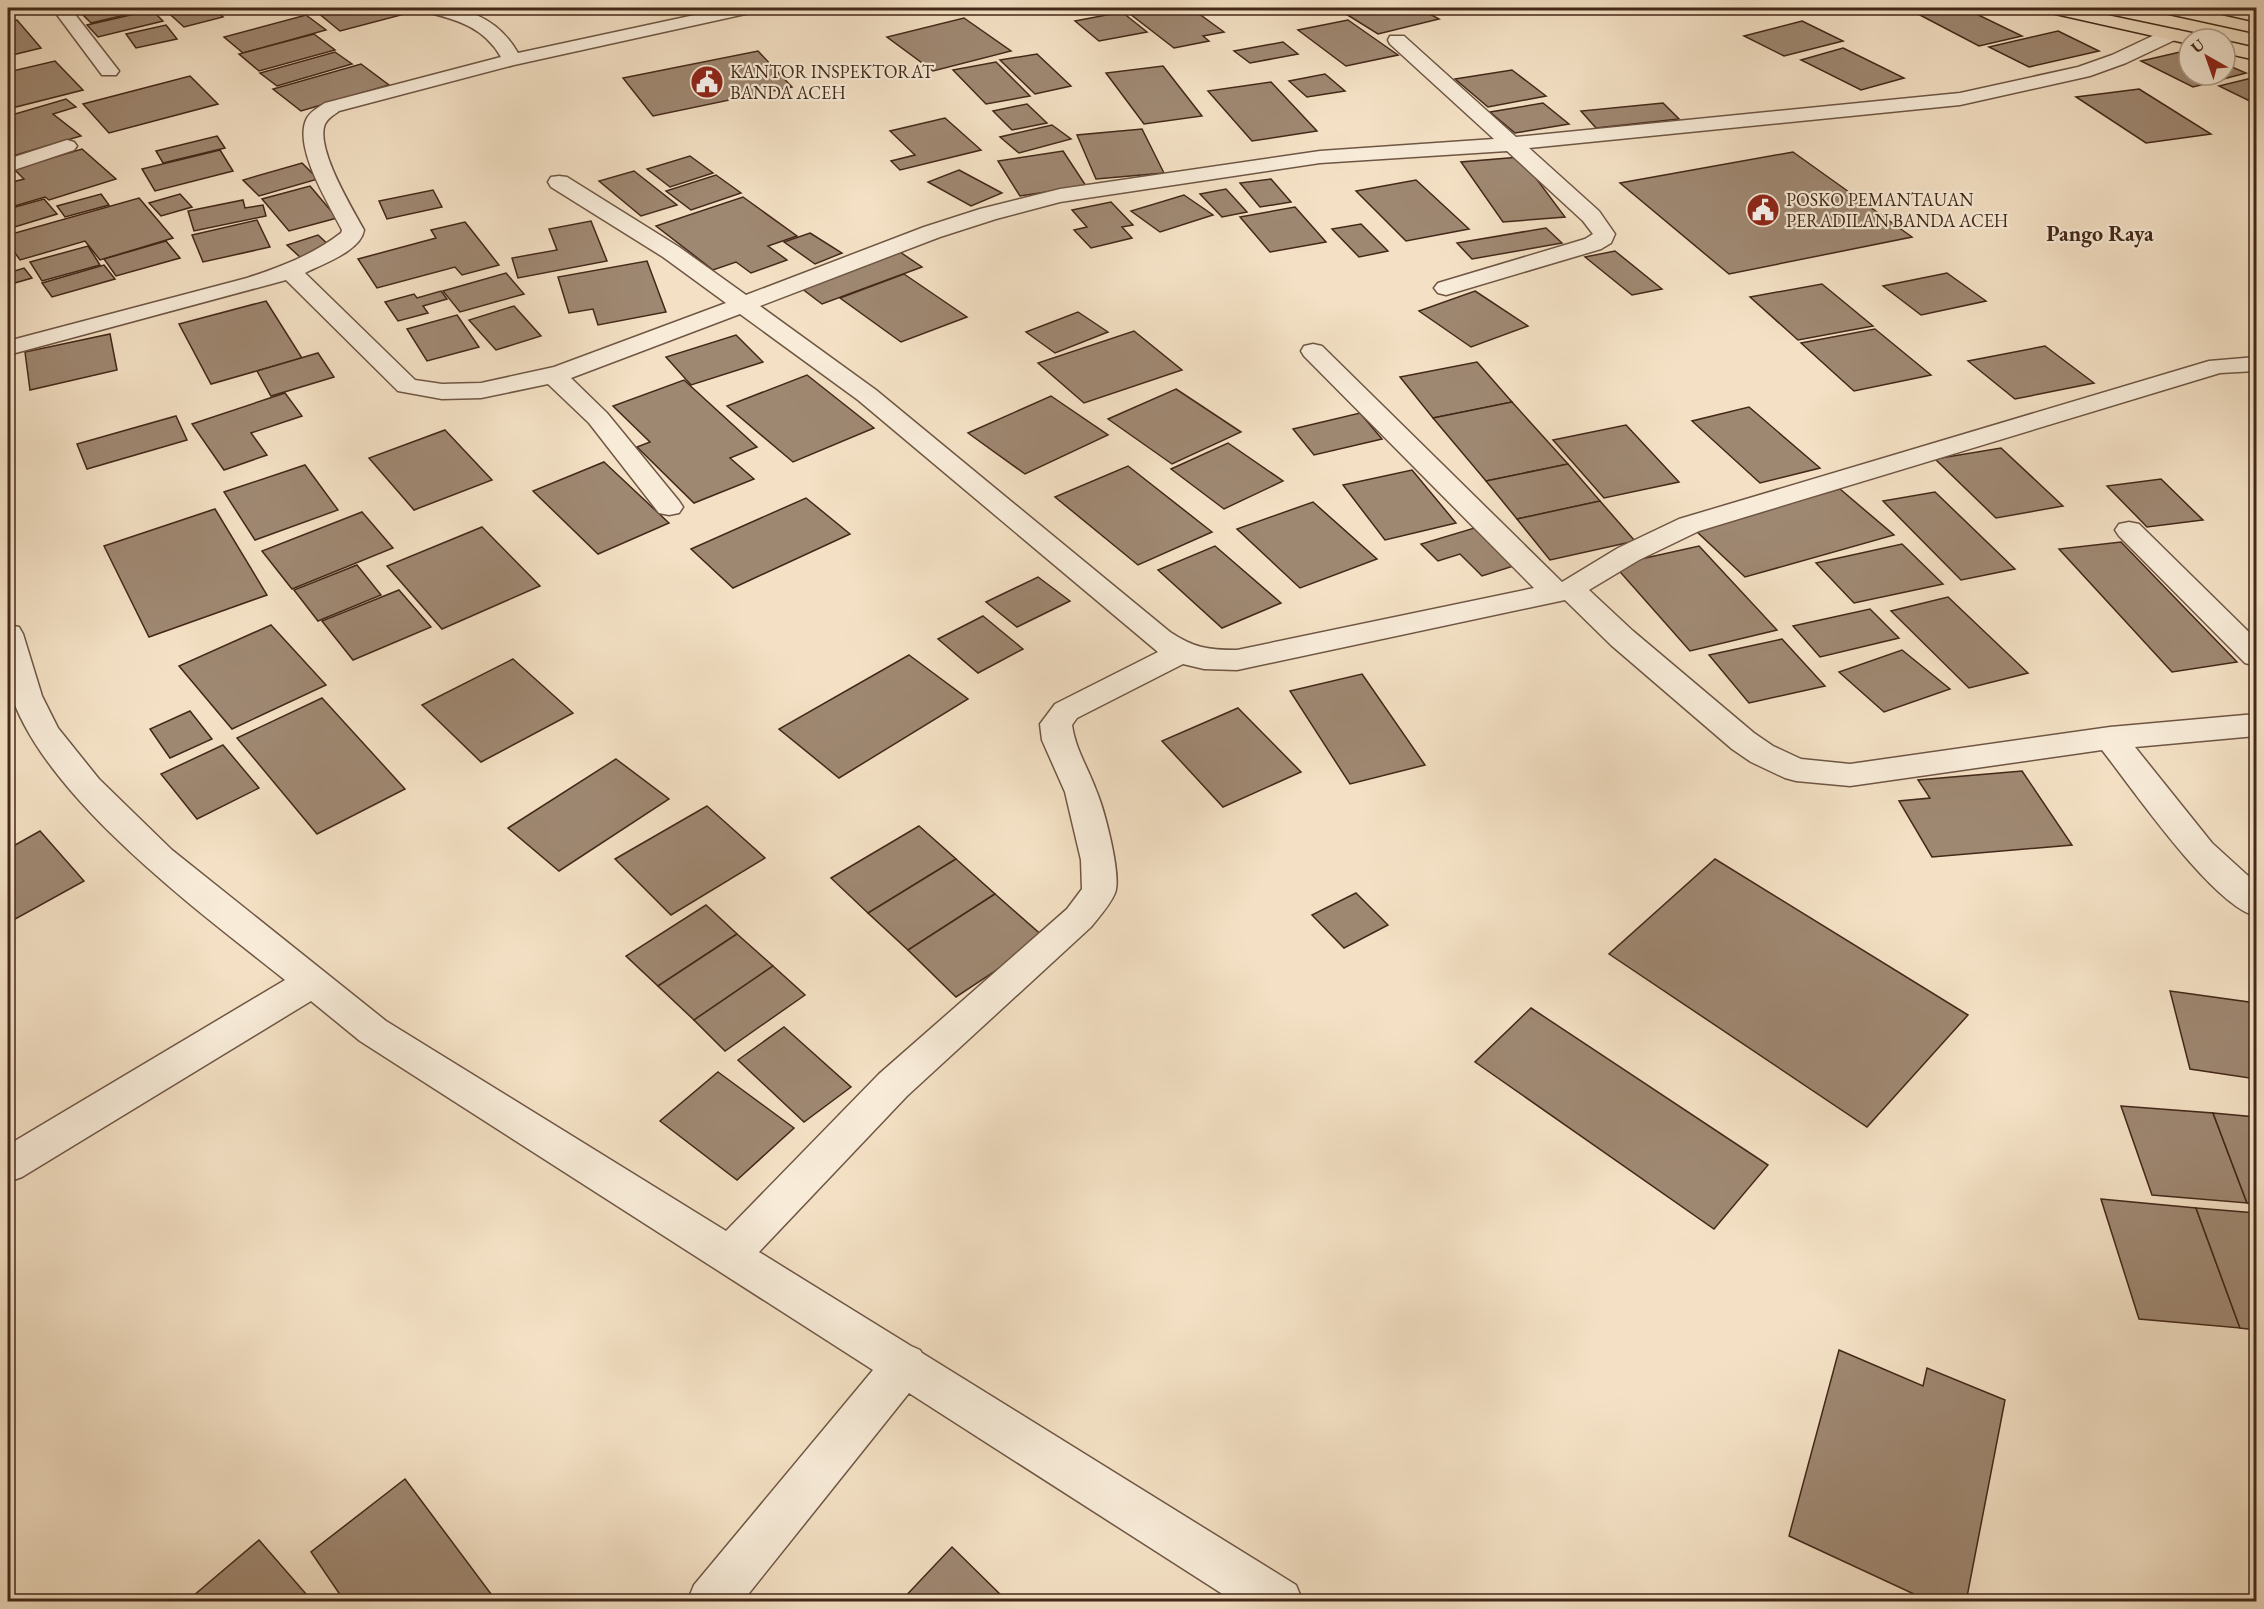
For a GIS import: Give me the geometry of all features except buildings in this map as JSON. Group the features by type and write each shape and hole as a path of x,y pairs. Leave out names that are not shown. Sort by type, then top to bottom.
{"main road":[{"path":"2051,8 2177,36"},
{"path":"2166,8 2256,28"},
{"path":"2237,49 2256,54"}],"street":[{"path":"61,8 109,70"},
{"path":"433,8 463,13 476,20 505,45 512,60"},
{"path":"8,348 255,283 290,271 334,250 352,236 353,230 317,152 312,134 317,118 332,107 512,60 750,8"},
{"path":"290,271 407,386 424,392 468,393 554,376 932,232 988,214 1060,196 1320,157 1511,144 1960,99 2083,72 2177,39"},
{"path":"1397,40 1591,216 1604,234 1603,238 1593,244 1446,288"},
{"path":"8,166 67,146"},
{"path":"559,182 671,252 867,395 1150,632 1180,653 1200,660 1237,660 1500,602 1564,591 1606,564 1646,543 1699,522 2218,366 2256,364"},
{"path":"1313,351 1564,591 1743,741 1762,754 1796,770 1850,775 2110,738 2256,725"},
{"path":"554,376 598,418 669,507"},
{"path":"2129,530 2256,656"},
{"path":"8,634 35,717 73,771 131,832 228,915 314,981 373,1031 905,1364 1279,1602"},
{"path":"730,1255 893,1085 1079,918 1099,891 1098,860 1081,792 1058,740 1056,724 1066,711 1180,653"},
{"path":"2110,738 2200,852 2256,903"},
{"path":"8,1165 314,981"},
{"path":"711,1602 905,1364"}],"place":[{"name":"KANTOR INSPEKTORAT BANDA ACEH","path":"707,82"},
{"name":"POSKO PEMANTAUAN PERADILAN BANDA ACEH","path":"1763,210"}],"district":[{"name":"Pango Raya","path":"2100,233"}]}
